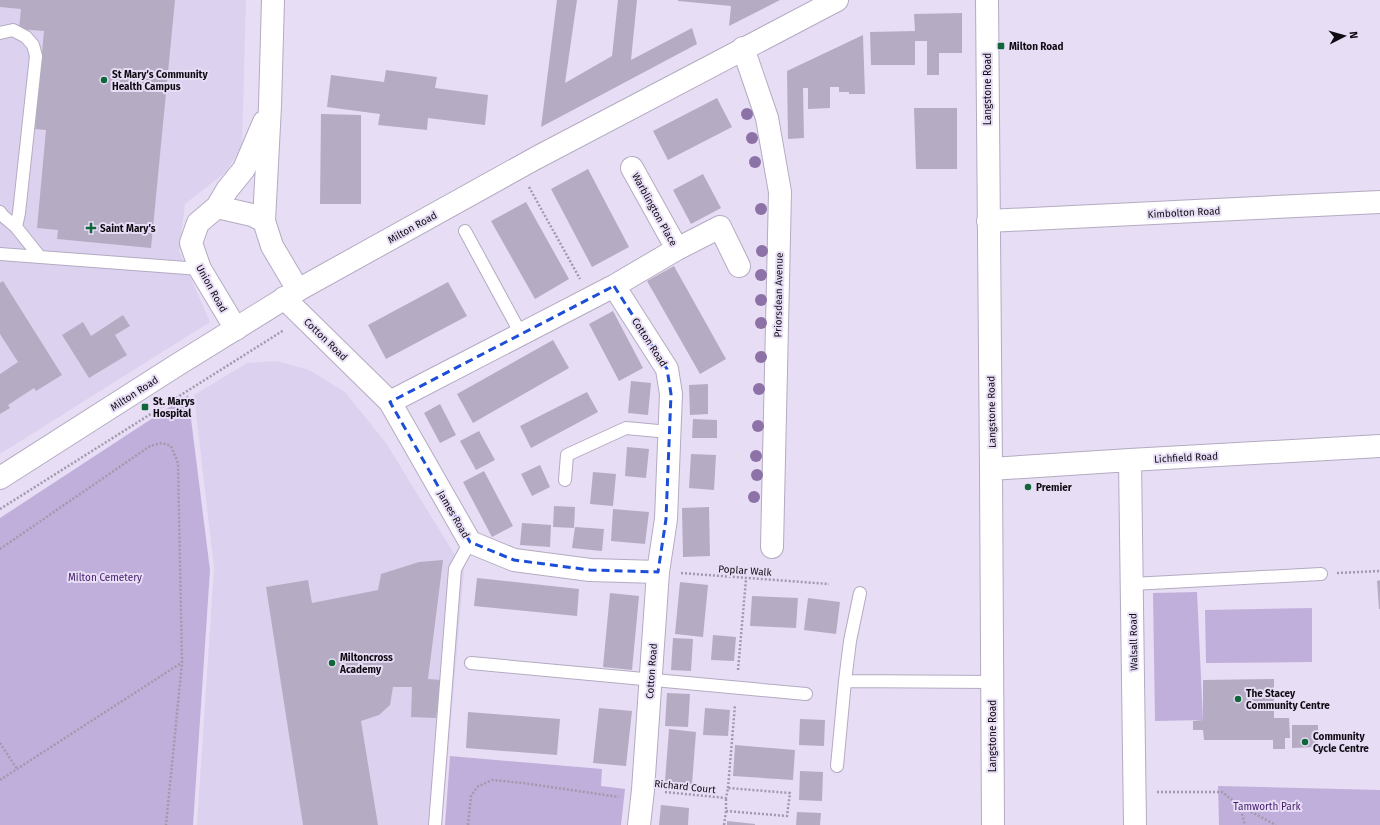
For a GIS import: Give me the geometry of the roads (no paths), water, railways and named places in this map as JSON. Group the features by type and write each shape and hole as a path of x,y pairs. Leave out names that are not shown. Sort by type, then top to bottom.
{"street":[{"name":"Union Road","path":"272,0 270,106 264,221 291,294"},
{"name":"Milton Road","path":"0,478 291,294 518,168 743,48 837,0"},
{"name":"Langstone Road","path":"987,0 992,825"},
{"name":"Priorsdean Avenue","path":"743,48 767,118 780,192 772,547"},
{"name":"Union Road","path":"236,329 200,269 190,243 198,223 217,207 227,190 244,169 270,106"},
{"name":"Warblington Place","path":"632,168 677,249"},
{"name":"Kimbolton Road","path":"988,222 1380,202"},
{"path":"217,207 252,215 264,221"},
{"name":"Warblington Place","path":"614,286 677,249 720,227 739,266"},
{"path":"390,402 614,286"},
{"name":"Cotton Road","path":"614,286 667,369 671,394 666,519 658,572 639,825"},
{"name":"Cotton Road","path":"291,294 304,318 390,402"},
{"name":"James Road","path":"390,402 470,542 514,560 590,570 658,572"},
{"name":"Lichfield Road","path":"991,469 1380,446"},
{"name":"Walsall Road","path":"1130,460 1135,825"}],"lane":[{"path":"0,33 14,30 26,37 33,45 36,56 19,213 16,227"},
{"path":"0,212 16,227 40,257"},
{"path":"465,231 521,334"},
{"path":"0,254 200,269"},
{"path":"565,480 567,455 626,428 669,432"},
{"path":"435,825 455,569 470,542"},
{"path":"1132,584 1321,574"},
{"path":"837,766 844,681 850,641 860,593"},
{"path":"471,663 806,694"},
{"path":"844,681 992,682"}],"place":[{"name":"Milton Road","path":"1001,46"},
{"name":"St Mary’s Community Health Campus","path":"104,80"},
{"name":"Saint Mary's","path":"91,228"},
{"name":"St. Marys Hospital","path":"145,407"},
{"name":"Premier","path":"1028,487"},
{"name":"Miltoncross Academy","path":"332,663"},
{"name":"The Stacey Community Centre","path":"1238,699"},
{"name":"Community Cycle Centre","path":"1305,742"}],"park label":[{"name":"Milton Cemetery","path":"105,577"},
{"name":"Tamworth Park","path":"1267,806"}]}
